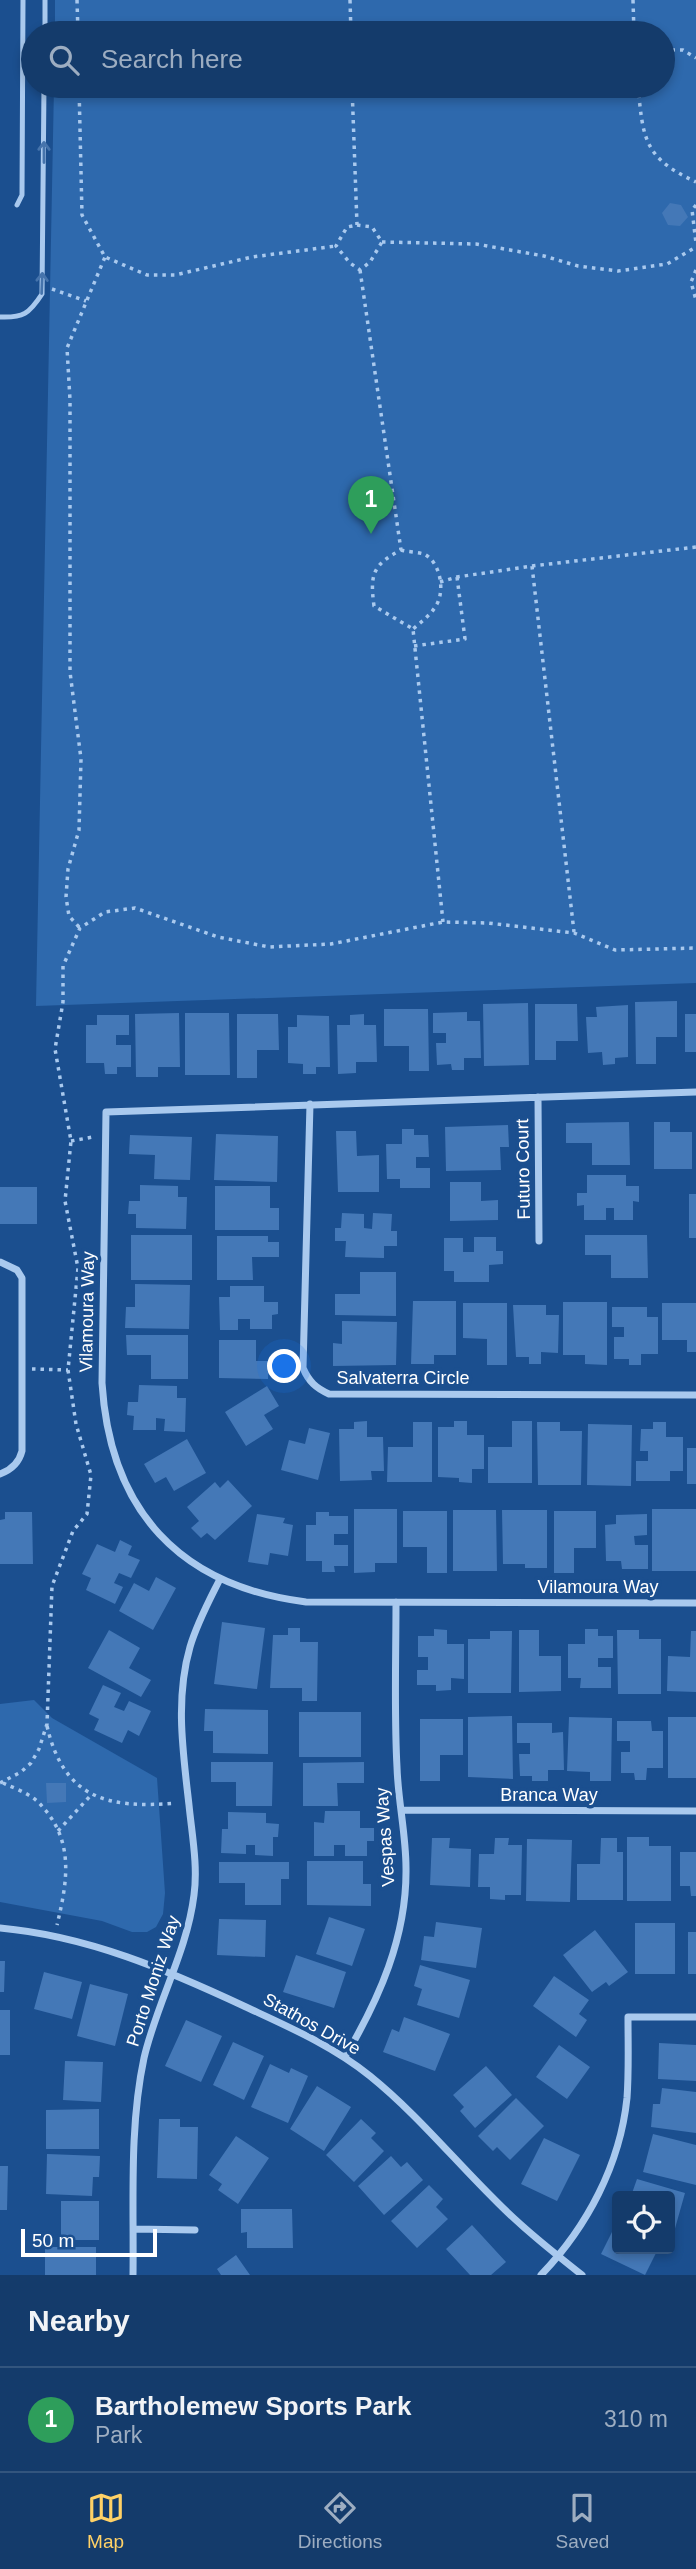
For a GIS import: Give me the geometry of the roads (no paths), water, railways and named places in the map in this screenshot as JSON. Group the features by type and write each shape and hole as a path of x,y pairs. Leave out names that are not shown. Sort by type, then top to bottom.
{"street":[{"name":"Vilamoura Way","path":"696,1092 106,1111 102,1383 104,1419 112,1454 127,1487 154,1527 179,1552 220,1579 272,1598 306,1602 696,1603"},
{"name":"Futuro Court","path":"538,1097 539,1241"},
{"name":"Salvaterra Circle","path":"310,1104 303,1368 308,1381 319,1390 329,1394 696,1395"},
{"path":"0,1262 17,1270 22,1278 22,1451 12,1468 0,1474"},
{"name":"Porto Moniz Way","path":"133,2275 136,2126 141,2082 156,2015 189,1923 194,1893 195,1862 182,1743 183,1683 190,1648 202,1614 220,1579"},
{"name":"Vespas Way","path":"345,2057 369,2017 386,1979 397,1940 404,1899 406,1869 396,1753 396,1602"},
{"name":"Branca Way","path":"402,1810 696,1811"},
{"name":"Stathos Drive","path":"0,1928 54,1937 133,1958 172,1972 304,2034 345,2057 404,2105 495,2201 582,2275"},
{"path":"541,2275 591,2209 617,2149 627,2098 628,2017 696,2017"},
{"path":"134,2229 195,2230"}],"lane":[{"path":"23,0 23,21"},
{"path":"44,21 45,0"},
{"path":"17,205 22,195 22,98"},
{"path":"0,317 19,318 34,306 41,294 44,98"}],"place":[{"name":"Bartholemew Sports Park","path":"371,534"}]}
